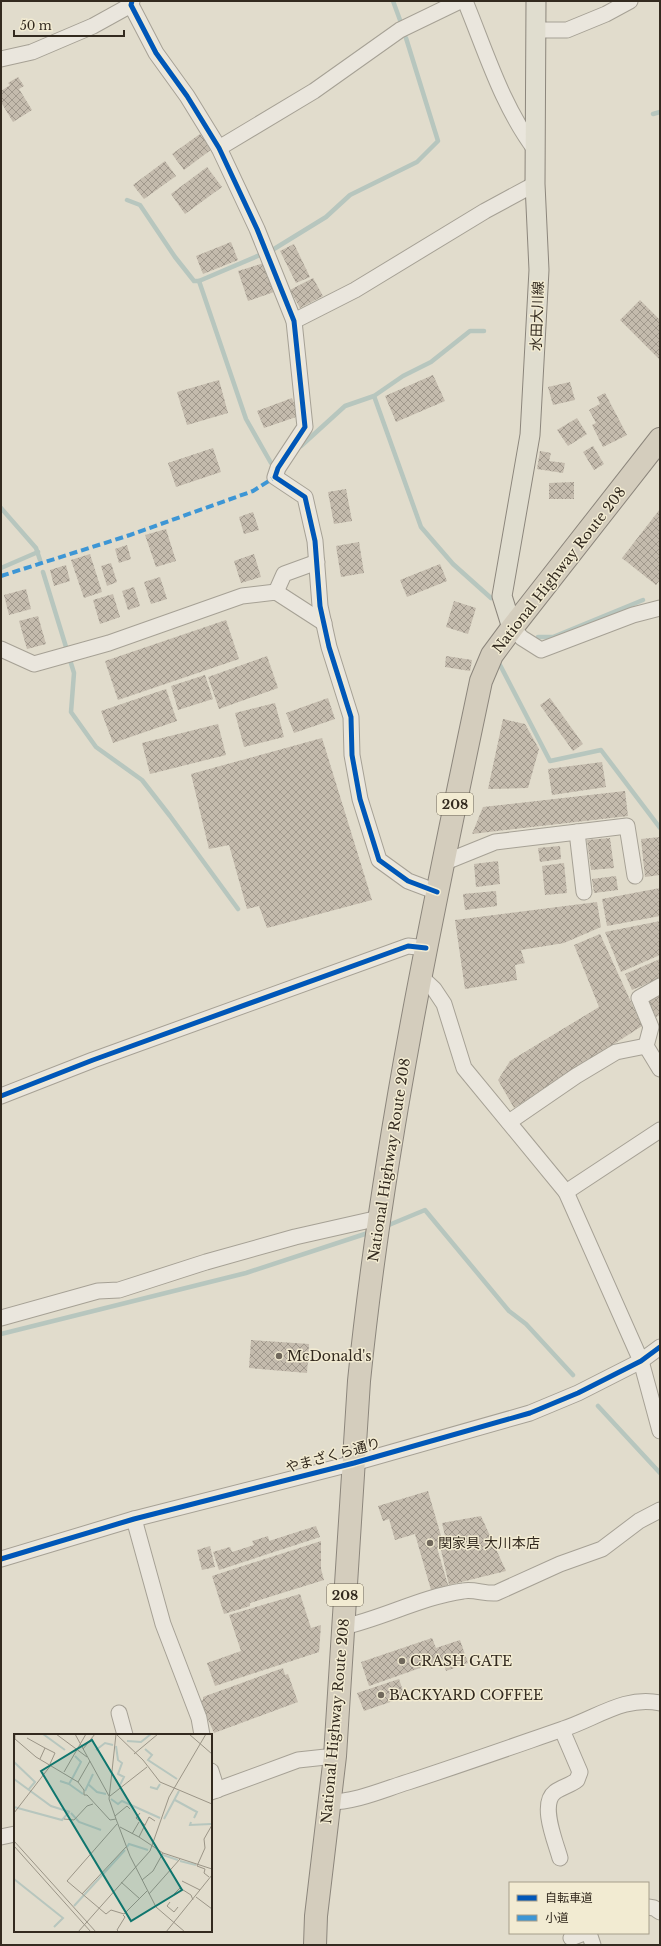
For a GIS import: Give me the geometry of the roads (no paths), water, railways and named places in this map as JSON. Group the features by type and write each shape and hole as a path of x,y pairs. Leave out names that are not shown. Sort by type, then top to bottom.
{"highway":[{"name":"National Highway Route 208","path":"315,1945 316,1916 335,1756 359,1381 378,1229 405,1055 481,681 492,655 660,439"}],"main road":[{"name":"水田大川線","path":"512,628 502,596 530,435 539,270 535,184 536,1"}],"street":[{"path":"219,148 314,91 400,30 460,1"},
{"path":"465,1 496,82 521,132 536,151"},
{"path":"536,30 567,30 606,14 630,1"},
{"path":"1,59 32,52 73,35 93,26 131,3 156,53 187,96 219,148 257,229 294,321 305,427 278,468 275,477 306,497 315,541 320,606 329,647 351,717 352,755 360,799 379,860 408,881 437,892"},
{"path":"294,321 356,290 485,211 535,184"},
{"path":"276,592 284,574 317,562"},
{"path":"1,649 34,664 109,643 242,596 276,592 324,623"},
{"path":"512,628 522,638 541,650 633,615 660,608"},
{"path":"443,863 495,842 627,826 635,876"},
{"path":"577,832 584,892"},
{"path":"1,1096 93,1060 408,946 426,948"},
{"path":"420,976 434,989 444,1004 464,1068 566,1192 640,1361 660,1432"},
{"path":"660,986 639,998 651,1027 646,1046 660,1069"},
{"path":"509,1122 576,1076 616,1052 646,1046"},
{"path":"566,1192 660,1130"},
{"path":"1,1318 98,1292 119,1290 206,1262 295,1237 378,1229"},
{"name":"やまざくら通り","path":"1,1559 134,1519 354,1463 530,1413 578,1393 640,1361 660,1347"},
{"path":"343,1627 364,1623 442,1595 470,1590 488,1594 496,1593 560,1564 602,1549 639,1521 660,1510"},
{"path":"134,1519 164,1624 200,1718 202,1734"},
{"path":"329,1802 346,1802 562,1730 621,1705 646,1700 660,1703"},
{"path":"119,1713 125,1734"},
{"path":"560,1858 550,1826 548,1802 554,1792 577,1780 580,1772 562,1730"},
{"path":"212,1778 214,1791 298,1760 335,1756"},
{"path":"1,1837 14,1834"},
{"path":"649,1907 654,1908 660,1912"},
{"path":"589,1934 593,1945"}],"waterway":[{"path":"393,1 400,20"},
{"path":"127,200 140,205 175,257 194,281 199,281 274,249 326,217 350,195 417,162 438,141 406,38"},
{"path":"653,114 660,112"},
{"path":"199,281 246,419 271,463 275,464"},
{"path":"301,446 345,406 374,396 403,376 431,362 470,331 484,331"},
{"path":"374,396 421,527 453,564 491,598"},
{"path":"1,508 36,548 40,560"},
{"path":"1,568 38,552"},
{"path":"43,572 74,673 71,712 96,747 142,780 238,909"},
{"path":"538,637 553,637 643,600"},
{"path":"500,665 550,761 601,750 660,828"},
{"path":"384,1227 425,1210 509,1311 526,1324 573,1375"},
{"path":"1,1334 246,1273 371,1232"},
{"path":"598,1406 660,1473"}],"place":[{"name":"McDonald's","path":"279,1356"},
{"name":"関家具 大川本店","path":"430,1543"},
{"name":"CRASH GATE","path":"402,1661"},
{"name":"BACKYARD COFFEE","path":"381,1695"}]}
